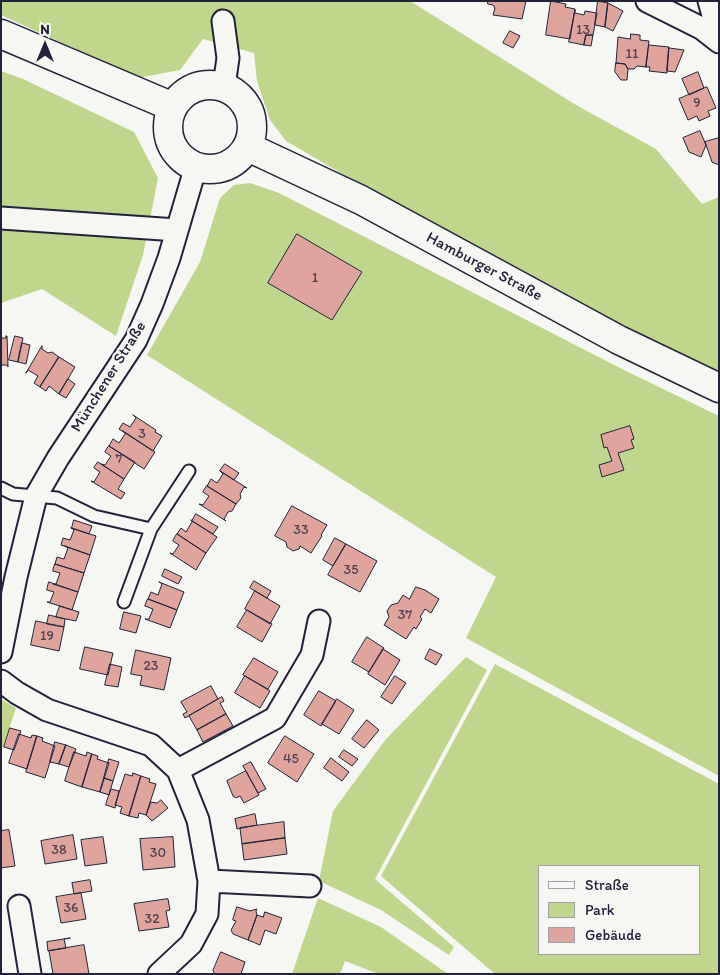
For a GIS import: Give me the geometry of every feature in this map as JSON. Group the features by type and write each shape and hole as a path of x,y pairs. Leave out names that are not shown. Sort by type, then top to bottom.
{"main road":[{"path":"1,34 173,107"},
{"path":"213,84 224,86 239,95 248,106 253,119 253,133 248,147 239,158 227,166 213,169 196,166 187,162 176,152 170,140 168,126 170,113 176,101 187,91 199,86 213,84"},
{"name":"Hamburger Straße","path":"248,147 361,200 619,340 719,388"}],"street":[{"path":"646,1 701,28 719,42"},
{"path":"709,1 719,37"},
{"path":"223,21 228,58 224,86"},
{"name":"Münchener Straße","path":"1,652 16,577 36,496 58,458 136,340 169,258 196,166"},
{"path":"1,218 177,230"},
{"path":"178,770 275,718 312,655 319,621"},
{"path":"1,680 47,710 151,745 178,770 198,820 209,881 207,914 191,944 159,974"},
{"path":"209,881 310,886"},
{"path":"19,906 30,974"}],"lane":[{"path":"124,602 150,529 189,471"},
{"path":"1,488 13,494 57,498 94,516 150,529"}],"green space":[{"path":"1,1 410,1 576,105 656,149 702,204 719,197 719,379 525,281 286,141 270,120 257,81 254,53 203,39 180,70 138,78 1,15"},
{"path":"1,71 23,79 134,132 158,178 143,255 116,336 42,289 1,303"},
{"path":"250,183 279,193 624,370 719,416 719,776 466,638 496,577 147,355 200,262 220,198 234,185"},
{"path":"466,657 487,670 375,879 454,947 449,955 381,910 319,881 333,811 386,739"},
{"path":"495,664 719,784 719,974 495,974 381,876"},
{"path":"1,699 16,708 1,752"},
{"path":"318,898 381,927 448,974 379,974 345,961 340,974 292,974"}],"building":[{"path":"488,1 526,1 522,19 493,15 495,8 493,5 488,4"},
{"path":"551,1 566,4 565,7 575,9 570,39 546,35"},
{"path":"598,1 608,3 605,27 595,25"},
{"path":"608,3 623,11 613,31 605,27"},
{"path":"575,10 575,13 584,15 585,11 597,13 593,35 586,35 584,45 569,42"},
{"path":"510,31 520,36 513,48 503,43"},
{"path":"631,34 640,35 640,40 649,41 646,67 637,66 634,69 628,69 625,64 616,63 618,37 630,39"},
{"path":"586,35 593,35 591,46 584,45"},
{"path":"649,45 669,47 667,73 649,71 650,67 646,67"},
{"path":"669,48 684,50 675,72 667,71"},
{"path":"616,63 625,64 628,69 627,80 621,80 615,72"},
{"path":"698,72 704,88 689,95 682,79"},
{"path":"707,87 716,108 708,111 710,116 699,121 697,116 688,120 679,99"},
{"path":"700,131 706,145 701,157 689,152 683,138"},
{"path":"719,138 719,165 712,162 705,142"},
{"path":"297,234 362,272 332,320 268,283"},
{"path":"6,336 8,367 7,365 1,365 1,338 6,338"},
{"path":"15,336 23,338 18,362 9,360"},
{"path":"22,343 30,345 26,364 18,362"},
{"path":"42,346 42,349 48,353 52,352 59,357 40,387 34,383 38,376 28,370 26,373"},
{"path":"59,357 75,367 59,394 49,386 46,391 40,387"},
{"path":"68,379 75,384 66,398 59,394"},
{"path":"133,415 162,436 153,451 119,429 123,423 130,427 136,418"},
{"path":"630,426 634,439 631,440 634,448 618,453 624,470 602,477 599,465 612,461 607,447 604,448 601,435"},
{"path":"123,431 155,452 144,469 109,446 113,439 119,443 125,434"},
{"path":"109,446 135,462 124,479 101,464 105,465 111,456 105,452"},
{"path":"98,462 124,479 118,489 125,493 121,499 91,481 94,482 100,472 94,468"},
{"path":"225,464 239,473 234,480 220,471"},
{"path":"220,471 247,488 244,487 240,494 241,498 236,504 207,486 211,479 217,483 223,474"},
{"path":"207,486 236,504 232,511 228,512 224,519 226,521 199,504 203,505 209,496 203,492"},
{"path":"292,506 327,525 311,553 300,546 299,549 293,551 287,547 286,542 275,536"},
{"path":"196,514 218,527 213,534 192,521"},
{"path":"74,520 92,526 89,534 72,528"},
{"path":"191,520 217,537 206,553 177,534 181,528 186,532 192,522"},
{"path":"71,528 96,536 90,555 61,545 63,538 70,540 74,530"},
{"path":"177,534 206,553 196,570 170,553 173,554 179,545 173,541"},
{"path":"335,538 346,544 333,566 323,560"},
{"path":"346,544 377,561 360,592 328,575"},
{"path":"65,546 90,555 84,573 55,564 57,557 64,559 68,548"},
{"path":"55,564 84,573 78,592 53,584 56,584 60,573 53,571"},
{"path":"165,569 182,577 178,584 162,576"},
{"path":"254,581 271,591 267,598 250,588"},
{"path":"49,582 78,592 72,610 47,602 50,602 54,592 47,590"},
{"path":"159,582 184,592 177,610 148,599 151,592 158,595 162,584"},
{"path":"416,587 425,590 439,599 431,613 425,609 416,629 414,627 406,639 384,625 389,617 387,611 391,605 398,603 403,595 409,599"},
{"path":"255,591 280,606 270,624 245,609"},
{"path":"148,599 177,610 170,628 145,619 149,619 153,609 145,606"},
{"path":"60,606 79,612 76,621 56,617"},
{"path":"247,610 272,624 262,642 237,627"},
{"path":"124,612 141,616 136,633 120,629"},
{"path":"49,615 65,619 64,627 47,624"},
{"path":"36,621 64,627 59,651 31,645"},
{"path":"367,637 384,648 369,672 352,662"},
{"path":"85,647 113,653 108,675 80,669"},
{"path":"383,649 400,660 385,685 368,674"},
{"path":"430,649 442,655 436,665 425,659"},
{"path":"136,650 171,658 164,690 140,685 142,676 131,674"},
{"path":"254,658 278,672 268,689 243,675"},
{"path":"110,664 122,667 118,687 105,685"},
{"path":"245,676 270,691 260,708 235,693"},
{"path":"395,676 406,683 392,704 381,697"},
{"path":"211,686 218,699 185,718 183,714 187,712 181,702"},
{"path":"319,691 336,701 321,726 304,715"},
{"path":"222,697 224,701 220,703 226,714 197,730 189,716"},
{"path":"337,699 354,710 339,734 322,724"},
{"path":"226,714 233,726 203,742 197,730"},
{"path":"367,720 379,730 364,748 352,739"},
{"path":"10,728 21,731 14,750 4,747"},
{"path":"19,734 31,738 32,735 37,736 27,769 9,763"},
{"path":"37,736 43,738 42,741 55,746 45,778 26,772"},
{"path":"285,736 314,754 297,782 268,763"},
{"path":"55,742 66,745 59,764 50,762"},
{"path":"66,745 76,749 69,767 59,764"},
{"path":"344,750 358,759 352,766 339,757"},
{"path":"74,752 86,756 87,752 92,754 82,787 65,781"},
{"path":"92,754 98,756 97,759 109,763 100,792 82,787"},
{"path":"331,758 349,772 342,781 324,768"},
{"path":"109,759 119,762 113,781 104,778"},
{"path":"251,762 266,789 258,793 243,766"},
{"path":"246,771 259,795 244,803 240,796 236,798 233,796 227,781"},
{"path":"133,773 141,776 129,816 120,813 122,807 115,805 125,774 132,776"},
{"path":"141,776 150,779 149,782 156,784 146,815 139,813 138,818 129,816"},
{"path":"104,778 113,781 109,795 100,792"},
{"path":"111,789 119,791 115,808 106,805"},
{"path":"161,800 168,808 152,821 146,815 151,802 157,803"},
{"path":"255,814 257,825 237,829 235,819"},
{"path":"284,822 285,838 242,844 240,828"},
{"path":"9,830 15,866 1,868 1,831"},
{"path":"73,835 77,859 45,864 41,841"},
{"path":"103,837 107,863 85,866 81,840"},
{"path":"173,837 175,867 143,870 140,839"},
{"path":"285,838 287,854 244,860 242,844"},
{"path":"90,880 92,891 74,894 72,883"},
{"path":"81,893 86,919 61,923 56,897"},
{"path":"168,899 170,910 166,911 169,927 139,931 134,904"},
{"path":"237,907 250,911 257,909 257,915 248,940 233,934 231,930 236,921 233,920"},
{"path":"265,912 282,918 276,934 265,930 260,945 248,940 257,915 263,917"},
{"path":"64,939 66,948 48,951 47,942"},
{"path":"84,945 89,974 53,974 49,951"},
{"path":"221,952 245,962 241,974 214,974 213,971"}]}
